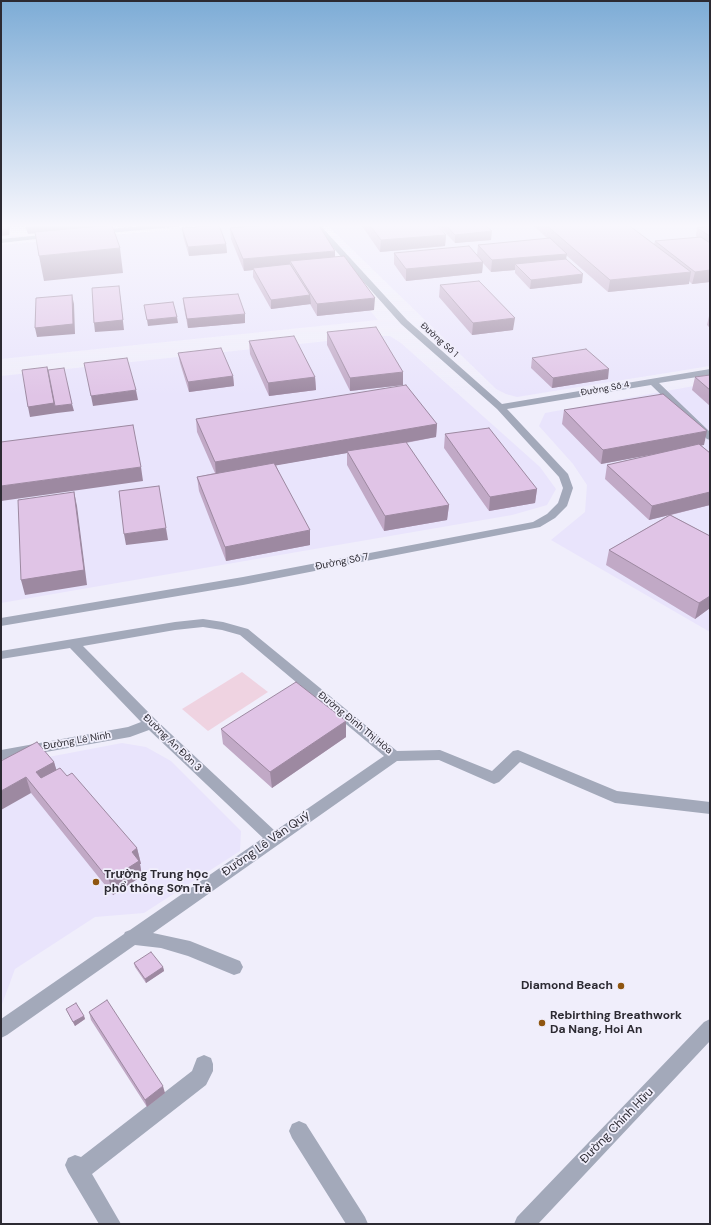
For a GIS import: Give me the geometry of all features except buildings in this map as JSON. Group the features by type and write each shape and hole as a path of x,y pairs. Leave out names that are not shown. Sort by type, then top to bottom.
{"street":[{"name":"Đường Số 1","path":"367,281 404,322 503,410"},
{"name":"Đường Số 4","path":"503,410 652,381 710,372"},
{"path":"652,381 710,437"},
{"name":"Đường Số 7","path":"1,622 243,581 536,525 551,516 563,504 568,488 564,476 503,410"},
{"name":"Đường Đinh Thị Hòa","path":"1,655 203,623 223,626 244,632 394,756 440,755 494,778 518,755 615,797 710,808"},
{"name":"Đường An Đồn 3","path":"73,643 151,724 274,839"},
{"name":"Đường Lê Ninh","path":"1,755 130,732 151,724"},
{"name":"Đường Lê Văn Quý","path":"1,1029 131,937 394,756"},
{"path":"131,937 161,940 190,949 234,967"},
{"name":"Đường Chính Hữu","path":"524,1224 710,1028"},
{"path":"111,1224 77,1168 199,1078 204,1071 204,1064"},
{"path":"299,1131 358,1224"}],"shaded area":[{"path":"1,281 346,281 378,320 1,359"},
{"path":"385,281 710,281 710,366 517,397 496,389"},
{"path":"373,336 390,336 401,343 540,467 556,489 547,505 512,515 1,603 1,376"},
{"path":"710,383 710,632 551,540 585,512 587,485 573,464 539,426 545,413"},
{"path":"242,672 268,692 208,731 182,709"},
{"name":"Trường Trung học phổ thông Sơn Trà","path":"122,743 146,747 171,761 241,831 240,851 144,913 95,917 15,969 1,1007 1,766"}],"place":[{"name":"Trường Trung học phổ thông Sơn Trà","path":"96,882"},
{"name":"Diamond Beach","path":"621,986"},
{"name":"Rebirthing Breathwork Da Nang, Hoi An","path":"542,1023"}]}
